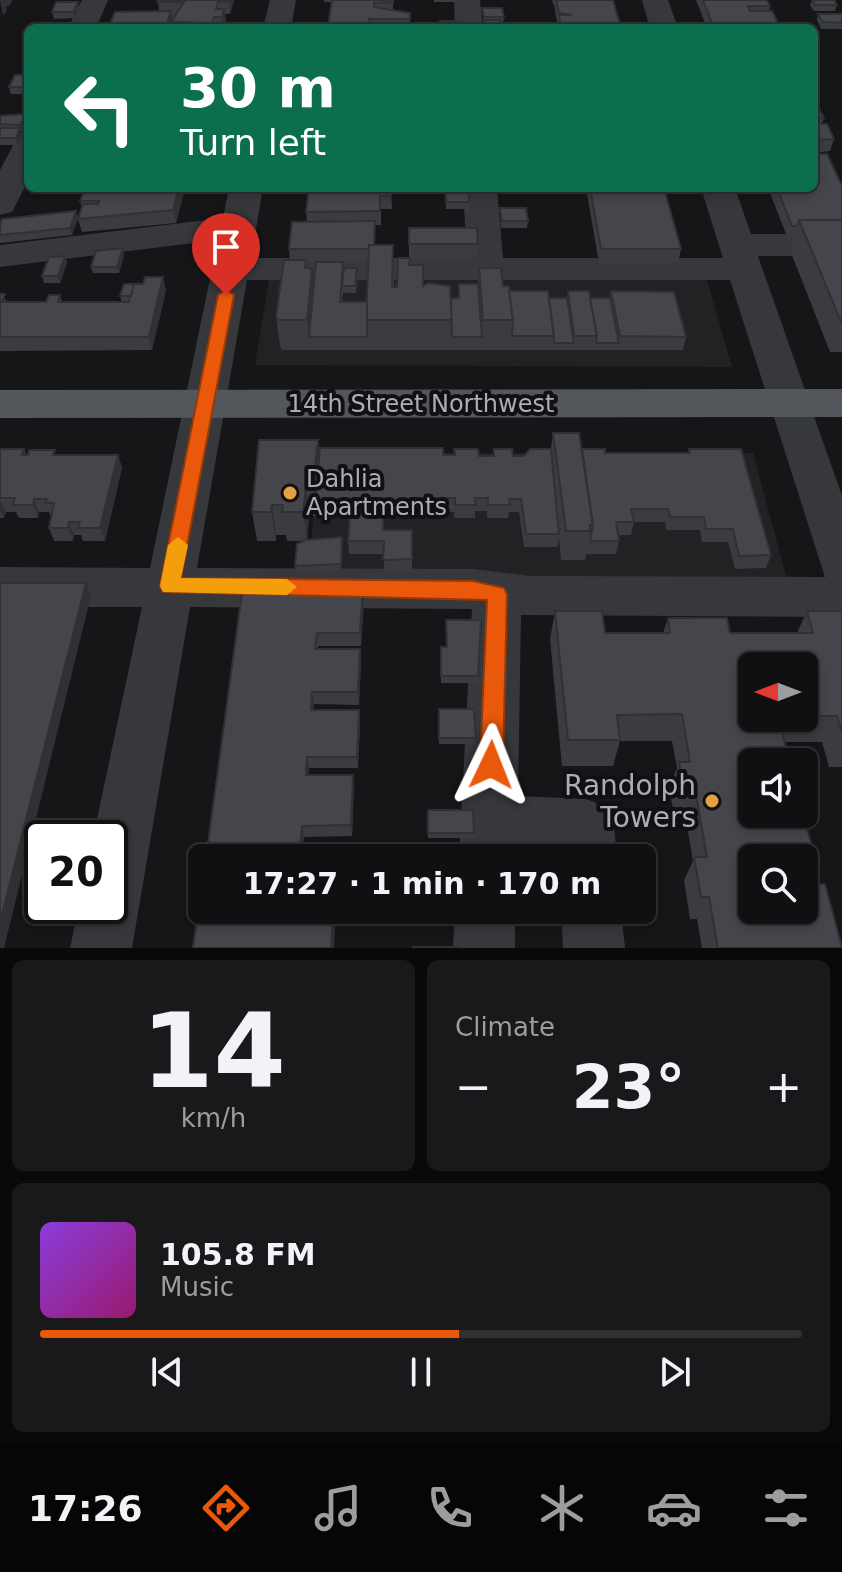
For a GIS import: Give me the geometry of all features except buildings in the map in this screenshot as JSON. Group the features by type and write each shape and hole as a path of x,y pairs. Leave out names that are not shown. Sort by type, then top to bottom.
{"main road":[{"name":"14th Street Northwest","path":"0,404 842,403"}],"street":[{"path":"84,24 95,0"},
{"path":"278,24 283,0"},
{"path":"467,0 469,24"},
{"path":"655,0 663,24"},
{"path":"0,205 24,154"},
{"path":"480,192 486,269"},
{"path":"719,192 842,564"},
{"path":"126,820 239,228"},
{"path":"0,256 239,228 486,269 740,257 842,245"},
{"path":"0,587 473,589 497,594 842,597"},
{"path":"497,594 489,840 586,826 587,844"},
{"path":"101,948 106,924"},
{"path":"484,948 485,924"},
{"path":"592,924 594,948"}],"shaded area":[{"path":"704,270 732,367 255,365 270,274"},
{"path":"319,453 753,453 787,579 308,578"}],"slow traffic":[{"path":"178,545 170,586 287,587"}],"place":[{"name":"Dahlia Apartments","path":"290,493"},
{"name":"Randolph Towers","path":"712,801"}],"route":[{"path":"226,295 170,586 473,589 497,594 491,765"}]}
